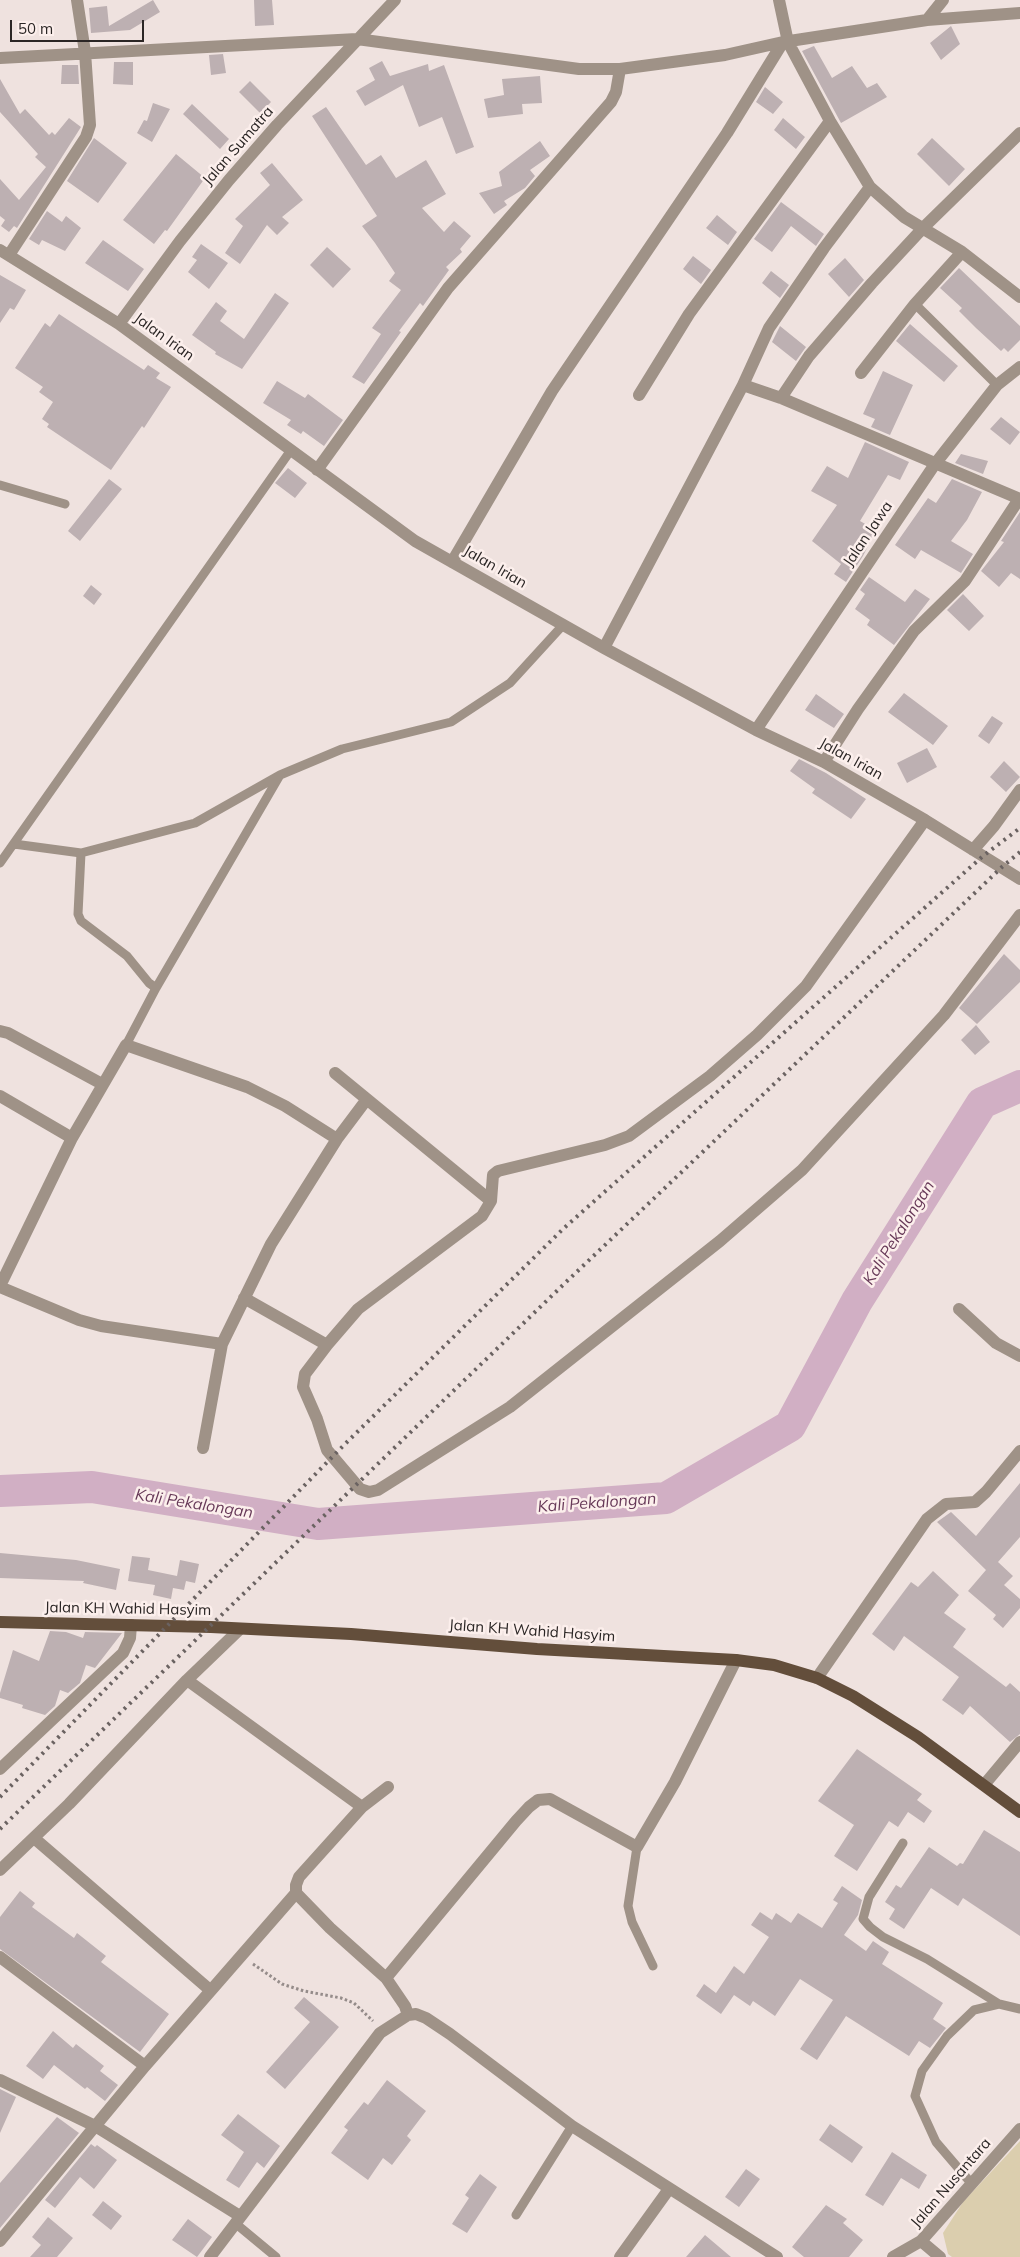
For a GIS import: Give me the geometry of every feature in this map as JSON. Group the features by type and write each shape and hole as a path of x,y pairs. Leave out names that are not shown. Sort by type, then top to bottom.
{"main road":[{"name":"Jalan KH Wahid Hasyim","path":"0,1622 351,1634 537,1649 736,1660 774,1664 818,1678 853,1696 918,1737 1020,1812"}],"street":[{"path":"4,253 86,137 90,125 85,52 77,0"},
{"name":"Jalan Sumatra","path":"119,324 180,241 229,180 395,0"},
{"path":"779,0 785,42 870,187 904,217 962,252 1020,297"},
{"path":"927,20 943,0"},
{"path":"0,58 357,39 578,69 620,69 725,54 785,42 927,20 1020,13"},
{"path":"452,562 552,391 728,133 785,42"},
{"path":"317,470 448,288 612,102 616,92 620,69"},
{"path":"639,395 689,314 830,121"},
{"path":"781,398 810,356 923,228 1020,133"},
{"path":"604,648 743,385 769,328 824,248 870,187"},
{"path":"861,374 915,304 962,252"},
{"name":"Jalan Irian","path":"4,253 119,324 415,541 604,648 756,730 824,762 925,820 1020,878"},
{"name":"Jalan Jawa","path":"756,730 935,464 997,385 1020,367"},
{"path":"743,385 781,398 1020,499 965,581 908,638 858,709 824,762"},
{"path":"973,850 994,826 1020,790"},
{"path":"925,820 806,986 758,1035 694,1088 629,1136 605,1145 498,1171 493,1175 491,1201 482,1216 358,1309 327,1345 303,1380 303,1386 317,1419 327,1450 360,1489 369,1492 378,1490 510,1407 720,1241 802,1170 944,1015 1020,915"},
{"path":"0,1031 8,1033 102,1084"},
{"path":"222,1344 101,1326 80,1320 0,1287 72,1138 102,1084 126,1045 247,1087 285,1106 337,1140"},
{"path":"335,1073 491,1201"},
{"path":"0,1096 72,1138"},
{"path":"203,1448 222,1344 271,1244 337,1140 366,1099"},
{"path":"244,1298 327,1345"},
{"path":"959,1309 996,1343 1020,1356"},
{"path":"818,1678 927,1519 946,1504 975,1502 986,1492 1020,1451"},
{"path":"0,1769 123,1653 130,1638 130,1625"},
{"path":"0,1870 34,1838 187,1680 240,1629"},
{"path":"386,1978 516,1821 528,1807 538,1800 550,1799 637,1847 675,1782 736,1660"},
{"path":"187,1680 362,1807"},
{"path":"984,1785 1020,1742"},
{"path":"0,2241 145,2066 296,1893 299,1877 362,1807 388,1786"},
{"path":"34,1838 210,1990"},
{"path":"296,1893 330,1928 386,1978 405,2006 408,2015"},
{"path":"0,1957 145,2066"},
{"path":"210,2257 380,2034 408,2015 416,2014 426,2018 450,2034 572,2126 777,2257"},
{"path":"0,2080 95,2126 238,2220"},
{"name":"Jalan Nusantara","path":"940,2257 921,2241 1020,2129"},
{"path":"620,2257 669,2189"},
{"path":"893,2257 921,2241"}],"lane":[{"path":"915,304 997,385"},
{"path":"0,863 291,450"},
{"path":"0,485 65,504"},
{"path":"14,844 81,853 195,823 280,775 342,749 451,722 510,683 563,625"},
{"path":"126,1045 156,988 280,775"},
{"path":"81,853 78,914 81,921 127,956 149,983 156,988"},
{"path":"903,1843 869,1897 863,1919 870,1928 883,1937 927,1960 999,2004 1020,2009"},
{"path":"637,1847 628,1906 632,1922 653,1966"},
{"path":"971,2183 936,2142 915,2096 922,2071 947,2036 974,2010 999,2004"},
{"path":"516,2215 572,2126"},
{"path":"238,2220 276,2257"}],"path":[{"path":"240,1955 282,1984 304,1991 341,1998 354,2003 373,2021 380,2034"}],"shaded area":[{"path":"1020,2141 1020,2257 952,2257 948,2254 943,2233 963,2202"}],"building":[{"path":"153,0 160,12 130,30 91,33 89,8 107,6 109,26"},
{"path":"254,0 272,0 274,25 255,26"},
{"path":"951,26 960,44 941,60 930,43"},
{"path":"814,46 832,78 852,66 867,88 877,83 887,97 841,123 802,51"},
{"path":"223,54 226,73 211,75 209,55"},
{"path":"382,61 390,76 428,64 429,71 444,65 474,147 456,154 442,117 419,127 403,85 365,106 356,91 375,80 369,68"},
{"path":"114,62 133,62 133,85 113,84"},
{"path":"62,65 78,65 79,84 61,84"},
{"path":"540,76 542,103 522,104 523,114 488,118 484,99 504,95 502,79"},
{"path":"0,79 20,114 25,109 49,135 52,132 55,135 69,118 81,127 17,228 14,226 9,232 1,226 5,220 0,216 0,179 19,200 46,167 35,157 38,154 0,112"},
{"path":"250,81 271,102 260,113 239,92"},
{"path":"765,87 783,102 773,114 756,102"},
{"path":"153,103 170,109 152,142 137,133 144,120 147,121"},
{"path":"192,104 229,139 220,149 183,114"},
{"path":"326,107 366,165 381,155 396,178 426,160 446,194 422,208 444,232 454,221 471,236 460,249 462,252 446,267 449,270 423,306 420,303 399,331 401,332 364,384 352,377 381,334 372,328 401,290 389,281 395,273 362,226 377,216 312,116"},
{"path":"783,118 805,137 796,149 774,130"},
{"path":"94,138 127,163 98,203 67,181"},
{"path":"932,138 965,169 949,186 917,154"},
{"path":"540,141 550,156 530,170 535,176 525,188 504,201 507,205 494,214 479,193 502,186 499,172"},
{"path":"176,154 205,178 167,231 165,230 154,244 123,220"},
{"path":"272,163 303,200 282,217 289,223 277,235 267,225 240,264 225,253 243,226 235,219 270,185 260,173"},
{"path":"781,202 824,234 816,246 791,226 772,252 754,239"},
{"path":"47,211 62,222 66,216 81,228 65,251 42,240 39,245 29,239"},
{"path":"717,215 737,232 728,245 706,228"},
{"path":"103,240 144,269 128,291 85,263"},
{"path":"201,244 228,263 209,289 188,272 197,260 192,257"},
{"path":"327,247 351,269 333,288 310,265"},
{"path":"693,256 711,270 701,284 683,269"},
{"path":"845,258 864,280 849,297 828,274"},
{"path":"959,268 1020,326 1020,340 1008,352 1004,348 1001,351 976,328 959,311 962,308 940,288"},
{"path":"771,271 789,285 780,298 762,283"},
{"path":"0,275 26,290 14,310 10,308 0,323"},
{"path":"275,293 289,303 242,369 215,354 216,352 192,335 216,302 227,311 220,321 244,339"},
{"path":"59,314 144,370 148,365 160,373 156,378 171,387 144,428 142,426 111,470 47,427 49,424 42,419 53,402 39,392 43,387 15,368 45,323 50,327"},
{"path":"910,324 958,366 944,382 896,341"},
{"path":"780,326 806,347 796,361 772,342"},
{"path":"883,371 913,385 890,435 871,427 875,419 863,414"},
{"path":"277,381 305,398 308,394 343,420 324,446 303,431 301,434 287,425 291,420 263,403"},
{"path":"1001,417 1020,432 1010,445 990,429"},
{"path":"865,442 909,462 900,480 888,475 860,521 876,530 863,556 846,582 834,574 841,564 812,541 837,505 811,491 827,466 848,478"},
{"path":"961,454 988,461 983,474 955,463"},
{"path":"288,468 307,483 295,498 275,483"},
{"path":"109,479 122,489 80,541 68,531"},
{"path":"952,479 982,492 967,520 951,541 973,554 961,573 921,550 915,559 895,545 928,498 936,503"},
{"path":"1020,512 1020,579 1011,573 999,587 981,571 1004,542 1001,541"},
{"path":"869,577 905,602 915,589 930,599 894,645 867,625 870,620 855,609 865,594 860,590"},
{"path":"91,585 102,594 94,605 83,596"},
{"path":"963,594 984,616 969,631 947,610"},
{"path":"904,693 948,726 933,745 888,712"},
{"path":"816,694 844,714 834,728 805,710"},
{"path":"992,716 1003,723 989,744 978,736"},
{"path":"927,748 937,767 907,783 897,763"},
{"path":"799,759 826,773 866,799 851,819 812,793 815,789 790,771"},
{"path":"1004,761 1020,777 1006,792 990,777"},
{"path":"1004,954 1020,970 1020,982 977,1024 959,1008"},
{"path":"976,1025 990,1042 975,1055 961,1040"},
{"path":"1020,1483 1020,1537 998,1562 1013,1576 1004,1585 1020,1599 1020,1608 1003,1628 993,1619 996,1615 968,1591 986,1570 937,1522 951,1512 976,1536"},
{"path":"0,1553 76,1560 120,1569 116,1590 83,1583 84,1581 0,1578"},
{"path":"132,1556 150,1558 148,1570 177,1576 180,1560 199,1564 195,1583 186,1581 184,1590 173,1588 171,1599 153,1595 155,1585 128,1581"},
{"path":"933,1571 959,1595 944,1613 966,1629 953,1647 1006,1687 1010,1683 1020,1692 1020,1734 1010,1742 970,1706 963,1715 942,1700 959,1677 904,1636 894,1651 872,1634 911,1582 918,1587"},
{"path":"50,1631 66,1632 83,1638 85,1632 122,1633 95,1668 86,1665 80,1683 68,1693 60,1690 55,1706 45,1715 22,1708 23,1705 0,1698 0,1693 13,1650 39,1661"},
{"path":"857,1749 922,1794 917,1800 932,1811 924,1823 908,1812 898,1827 889,1821 857,1871 834,1856 854,1825 818,1801"},
{"path":"984,1830 1020,1852 1020,1936 963,1898 958,1906 931,1888 904,1929 889,1919 895,1909 885,1902 896,1885 901,1888 929,1847 957,1866 960,1863 963,1864"},
{"path":"842,1886 862,1900 858,1915 844,1935 866,1951 873,1941 889,1952 882,1964 943,2003 933,2019 946,2028 930,2048 919,2041 909,2056 846,2016 817,2060 800,2049 833,2000 800,1979 775,2016 753,2001 750,2006 734,1995 721,2014 696,1996 704,1984 716,1993 734,1966 744,1974 769,1937 751,1925 760,1912 772,1920 776,1913 791,1923 798,1913 822,1928 838,1903 833,1900"},
{"path":"20,1891 35,1903 32,1907 74,1938 77,1933 106,1956 101,1962 169,2014 140,2052 0,1949 0,1917"},
{"path":"304,1997 339,2027 285,2089 266,2072 310,2022 294,2008"},
{"path":"53,2031 73,2048 76,2044 104,2066 100,2071 118,2085 105,2101 87,2087 85,2089 54,2065 43,2079 26,2066"},
{"path":"387,2080 426,2111 407,2136 411,2140 392,2165 383,2158 368,2180 331,2153 348,2130 344,2127 364,2102 368,2105"},
{"path":"0,2089 16,2097 0,2133"},
{"path":"238,2114 280,2146 264,2168 257,2162 239,2188 226,2180 244,2152 221,2135"},
{"path":"57,2117 79,2133 0,2228 0,2183"},
{"path":"830,2124 863,2147 852,2163 819,2140"},
{"path":"91,2144 95,2147 97,2145 117,2160 94,2189 80,2177 55,2208 45,2200"},
{"path":"892,2152 927,2175 919,2189 901,2178 883,2206 865,2195"},
{"path":"746,2169 760,2179 739,2207 725,2197"},
{"path":"480,2174 497,2187 467,2233 452,2224 469,2198 465,2195"},
{"path":"103,2201 122,2216 111,2230 92,2215"},
{"path":"826,2205 847,2219 843,2223 863,2240 849,2257 804,2257 792,2247"},
{"path":"48,2217 73,2238 57,2257 30,2257 41,2245 32,2237"},
{"path":"188,2219 212,2237 197,2257 172,2240"},
{"path":"705,2235 731,2257 686,2257"}],"waterway":[{"name":"Kali Pekalongan","path":"0,1491 92,1487 318,1524 666,1498 790,1426 857,1301 982,1103 1020,1086"}],"railway":[{"path":"0,1797 340,1449 564,1228 983,856 1020,828"},
{"path":"0,1829 564,1284 1020,852"}]}
